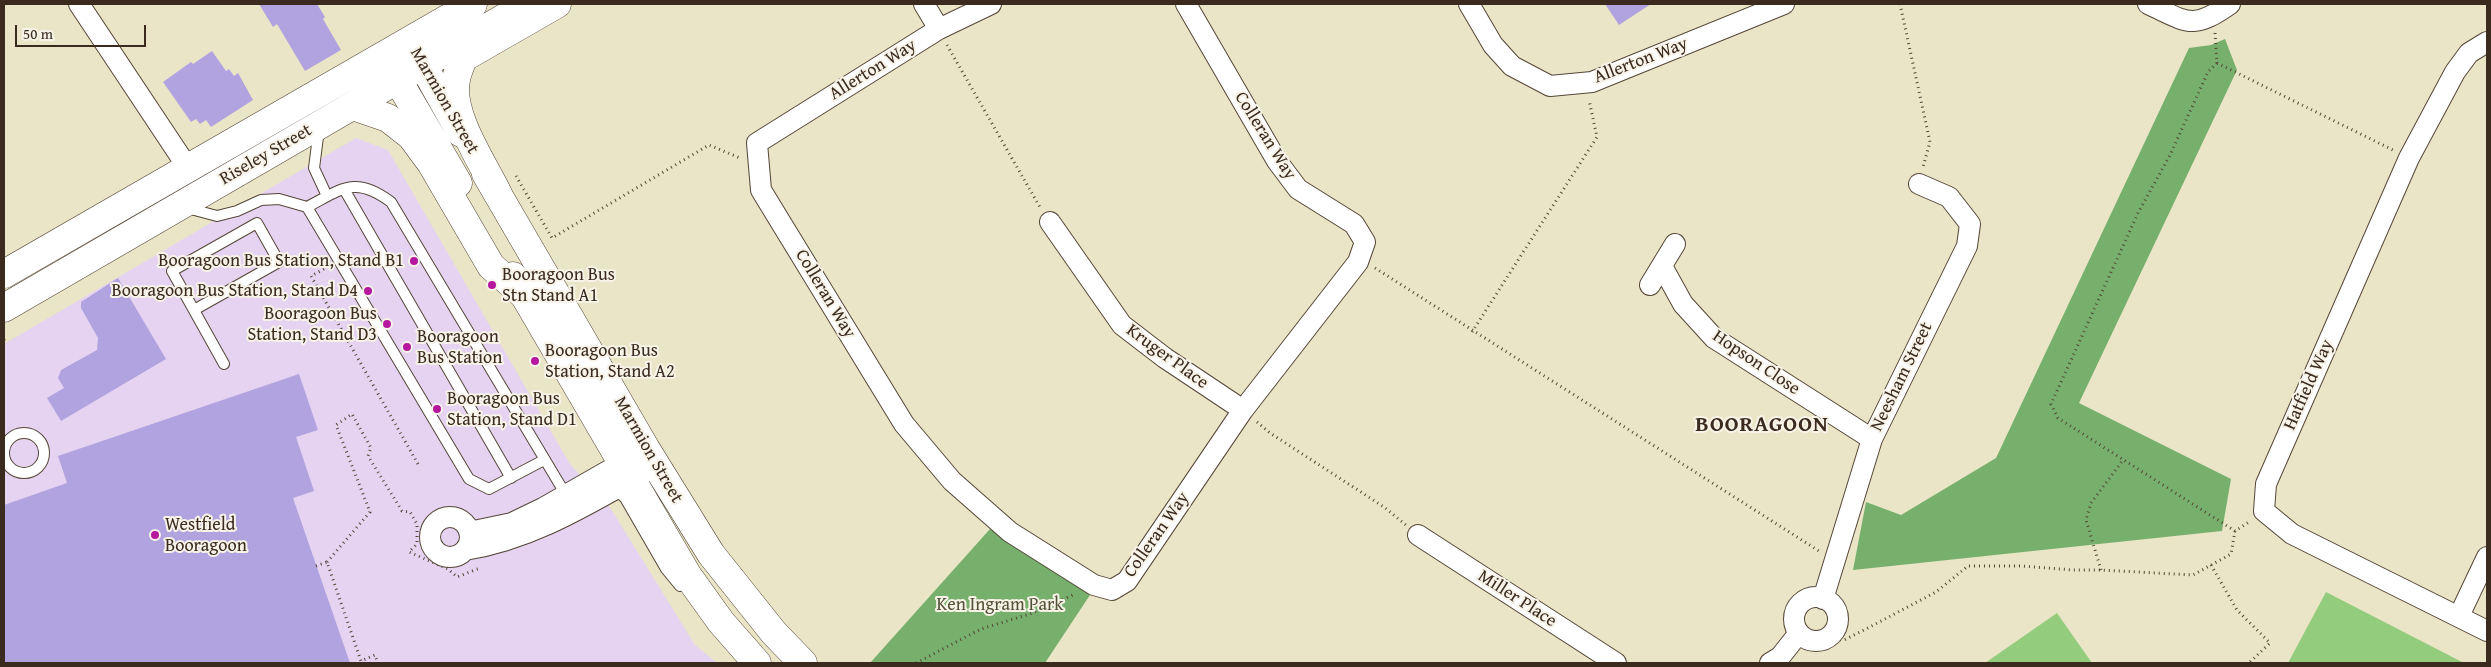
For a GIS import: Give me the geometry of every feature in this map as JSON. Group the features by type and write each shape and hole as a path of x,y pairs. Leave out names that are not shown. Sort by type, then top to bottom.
{"main road":[{"name":"Riseley Street","path":"4,308 58,277 166,199 188,168 473,4"},
{"name":"Riseley Street","path":"4,274 166,199 320,124 528,4"},
{"path":"506,184 460,118 455,98 456,80 463,58 558,4"},
{"name":"Marmion Street","path":"409,40 423,66 506,184 651,458 717,562 774,634 804,663"},
{"name":"Marmion Street","path":"384,56 524,296 623,477 688,576 722,622 757,663"},
{"path":"353,106 388,118 411,136 431,163 491,266 524,296"},
{"path":"4,336 46,301 58,277"}],"street":[{"path":"79,4 188,168"},
{"path":"924,4 939,29"},
{"name":"Allerton Way","path":"757,143 939,29 991,4"},
{"name":"Colleran Way","path":"757,143 762,190 904,424 952,481 1010,532 1094,585 1112,590 1128,581 1243,410 1358,262 1364,242 1354,224 1298,189 1277,161 1186,4"},
{"name":"Allerton Way","path":"1469,4 1493,45 1512,66 1550,86 1592,82 1741,11 1784,4"},
{"path":"2148,4 2186,22 2208,19 2230,4"},
{"name":"Hatfield Way","path":"2264,511 2266,484 2408,158 2455,72 2469,53 2487,42"},
{"name":"Neesham Street","path":"1823,599 1836,562 1872,440 1967,246 1970,224 1949,197 1919,184"},
{"name":"Kruger Place","path":"1050,222 1122,325 1165,358 1243,410"},
{"path":"1650,285 1675,244"},
{"name":"Hopson Close","path":"1662,266 1683,304 1714,338 1872,440"},
{"path":"623,477 566,495 512,523 467,541 524,536 553,524 623,477 651,458"},
{"path":"2264,511 2292,534 2459,616 2487,632"},
{"name":"Miller Place","path":"1418,535 1616,663"},
{"path":"2459,616 2487,557"},
{"path":"1812,598 1823,599 1834,607 1838,615 1835,631 1826,639 1813,641 1800,633 1795,624 1795,615 1798,607 1812,598"},
{"path":"1770,663 1780,657 1800,633"}],"lane":[{"path":"320,124 314,168 327,196"},
{"path":"307,207 327,196 358,185 376,191 391,202 566,495"},
{"path":"344,189 511,478"},
{"path":"166,199 217,216 238,212 261,200 279,199 307,207 469,479 489,489 544,460"},
{"path":"194,310 278,262 257,222 172,271 224,364"},
{"path":"623,477 625,498 666,569 686,595 722,622"}],"path":[{"path":"1900,4 1930,142 1919,184"},
{"path":"2208,19 2216,35 2217,63 2208,72 2170,156 2138,213 2051,404 2058,418 2199,506 2235,531"},
{"path":"939,29 1033,198 1050,222"},
{"path":"2217,63 2408,158"},
{"path":"1472,332 1598,137 1585,82"},
{"path":"506,184 552,238 709,145 758,165"},
{"path":"1358,262 1381,270 1472,332 1836,562"},
{"path":"324,269 311,276 418,464"},
{"path":"1243,410 1270,433 1384,507 1418,535"},
{"path":"316,566 327,562 370,512 336,425 352,414"},
{"path":"2101,570 2086,520 2091,503 2123,460"},
{"path":"1826,639 1844,640 1866,629 1936,592 1968,566 2193,575 2231,554 2235,531 2264,511"},
{"path":"327,562 361,660 375,656 378,663"},
{"path":"2211,565 2237,610 2270,643 2250,663"},
{"path":"916,663 981,629 1033,613 1094,585"}],"shaded area":[{"path":"356,138 388,150 570,464 611,509 695,645 717,663 4,663 4,344"}],"green space":[{"path":"2225,39 2237,70 2079,403 2231,479 2222,531 1853,570 1866,502 1901,515 1996,458 2189,48 2211,45"},
{"name":"Ken Ingram Park","path":"990,529 1090,595 1045,663 870,663"},
{"path":"2326,592 2464,663 2288,663"},
{"path":"2057,613 2092,663 1985,663"}],"building":[{"path":"259,4 317,4 325,17 323,19 341,50 305,71 277,24 273,27"},
{"path":"1605,4 1651,4 1619,25"},
{"path":"212,51 226,71 229,69 234,76 238,73 253,100 211,127 206,120 200,124 196,119 191,122 163,82 191,62 193,64"},
{"path":"118,278 166,359 61,421 47,398 64,388 58,378 61,370 97,350 98,338 81,308 81,302"},
{"name":"Westfield Booragoon","path":"299,374 318,430 296,437 314,491 293,498 350,663 4,663 4,505 67,483 58,456"}],"place":[{"name":"Booragoon Bus Station, Stand B1","path":"414,261"},
{"name":"Booragoon Bus Stn Stand A1","path":"492,285"},
{"name":"Booragoon Bus Station, Stand D4","path":"368,291"},
{"name":"Booragoon Bus Station, Stand D3","path":"387,324"},
{"name":"Booragoon Bus Station","path":"407,347"},
{"name":"Booragoon Bus Station, Stand A2","path":"535,361"},
{"name":"Booragoon Bus Station, Stand D1","path":"437,409"},
{"name":"Westfield Booragoon","path":"155,535"}],"district":[{"name":"BOORAGOON","path":"1762,425"}]}
